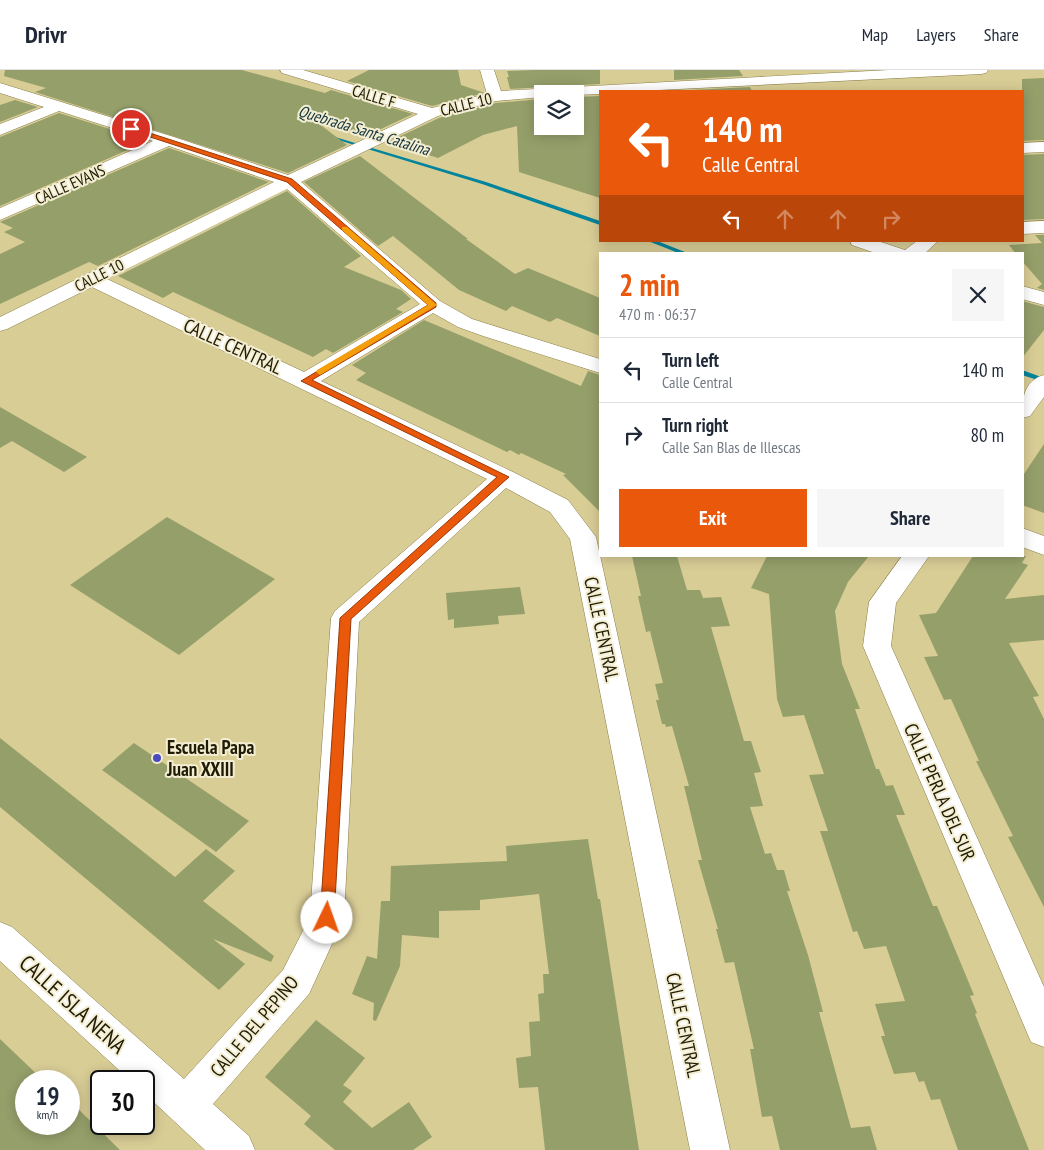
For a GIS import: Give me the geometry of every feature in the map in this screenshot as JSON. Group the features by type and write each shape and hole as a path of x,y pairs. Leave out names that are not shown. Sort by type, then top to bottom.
{"street":[{"name":"CALLE F","path":"287,70 319,74 432,113"},
{"path":"487,70 495,96"},
{"path":"624,70 633,89"},
{"name":"CALLE 10","path":"613,90 770,75 981,70"},
{"path":"0,88 168,140 289,181 433,305 465,323 599,366"},
{"name":"CALLE 10","path":"0,325 289,181 432,113 495,96 599,91"},
{"path":"0,130 59,106"},
{"name":"CALLE EVANS","path":"0,215 168,140"},
{"path":"1024,148 1044,147"},
{"path":"1024,228 1044,226"},
{"path":"861,242 892,252"},
{"path":"915,252 928,242"},
{"name":"CALLE CENTRAL","path":"91,279 504,477 559,506 583,537 710,1150"},
{"path":"1024,293 1044,299"},
{"path":"305,381 433,305"},
{"path":"1024,408 1044,382"},
{"name":"CALLE DEL PEPINO","path":"186,1106 296,982 327,918 345,618 504,477"},
{"path":"1024,538 1044,546"},
{"name":"CALLE PERLA DEL SUR","path":"915,557 883,602 877,646 1044,1029"},
{"name":"CALLE ISLA NENA","path":"0,938 235,1150"}],"building":[{"path":"5,70 242,70 325,93 331,90 413,114 368,135 310,117 347,145 288,173 35,92 46,88 4,76"},
{"path":"369,70 458,70 461,85 485,93 432,106 347,81"},
{"path":"600,70 600,84 534,85 534,88 510,89 507,71"},
{"path":"674,70 739,70 743,76 674,80"},
{"path":"1044,78 1044,140 1024,141 1024,90 1022,90 1022,79"},
{"path":"750,87 752,90 693,90"},
{"path":"599,96 599,198 519,172 517,126 483,135 438,158 388,142 439,118 496,103 534,100 534,135 584,135 584,97"},
{"path":"15,100 38,107 0,122 0,105"},
{"path":"59,113 148,141 0,206 0,137"},
{"path":"169,148 269,182 98,266 89,262 0,304 0,254 25,242 4,232 13,228 0,222"},
{"path":"1044,154 1044,219 1024,220 1024,155"},
{"path":"360,156 468,239 466,239 515,274 528,268 599,298 599,336 557,318 550,322 512,306 506,311 459,290 393,236 378,246 304,182"},
{"path":"287,191 361,256 344,267 401,290 411,299 396,309 403,312 333,353 326,349 313,357 173,292 163,298 118,276"},
{"path":"1035,235 1044,235 1044,290 1037,288 1042,284 1024,263 1024,252 1014,252 1009,245 1042,243"},
{"path":"1024,302 1044,307 1044,330 1024,355"},
{"path":"424,320 581,386 588,371 599,375 599,511 563,475 566,474 521,453 519,455 510,450 507,452 356,380 366,373 352,365"},
{"path":"0,407 87,457 64,472 12,441 0,448"},
{"path":"1044,444 1044,513 1024,506 1024,474"},
{"path":"167,517 275,579 179,655 70,585"},
{"path":"1026,556 1022,563 1028,565 1005,599 1044,595 1044,640 1009,643 1039,696 1033,697 1044,719 1044,907 1008,837 1013,836 976,761 979,761 951,699 944,700 924,657 938,656 919,615 936,613 972,557"},
{"path":"632,557 677,557 687,590 700,590 703,598 721,597 730,626 711,627 744,741 751,741 761,772 754,773 763,806 750,807 765,854 771,853 777,870 784,870 790,891 787,891 808,955 823,1012 819,1012 851,1128 870,1126 877,1150 780,1150 772,1116 762,1117 750,1049 754,1049 734,962 725,963 716,929 718,929 698,860 702,860 684,786 689,786 672,726 666,727 665,724 662,724 656,700 659,700 655,684 663,683 650,631 646,632 638,596 641,596"},
{"path":"766,557 868,557 848,582 835,611 842,664 860,709 855,709 876,769 879,769 886,786 893,785 905,815 896,815 933,906 937,906 974,995 970,996 977,1013 975,1014 1029,1150 958,1150 940,1099 931,1100 924,1081 919,1082 915,1072 894,1074 881,1036 885,1036 875,1004 905,1001 886,946 864,949 857,931 853,932 820,831 828,831 809,775 824,774 804,715 783,717 777,699 769,594 751,588"},
{"path":"520,587 525,614 498,616 499,624 454,628 454,619 448,620 446,593"},
{"path":"0,738 175,877 206,849 235,871 203,901 274,956 271,962 213,939 245,964 219,990 0,807"},
{"path":"134,743 249,821 216,852 102,770"},
{"path":"588,839 598,899 600,899 639,1150 545,1150 538,1087 519,1088 516,1058 531,1056 529,1022 540,1021 538,994 544,993 543,974 549,974 539,894 480,900 480,910 439,911 439,938 402,935 400,966 376,1021 373,1020 374,1003 352,994 367,956 377,959 381,901 390,901 391,866 507,861 506,846"},
{"path":"316,1020 365,1058 343,1085 352,1091 343,1102 372,1128 409,1102 432,1137 413,1150 335,1150 304,1124 311,1116 265,1077"},
{"path":"0,1039 32,1070 15,1070 15,1135 80,1135 80,1111 90,1121 90,1135 105,1135 120,1150 0,1150"}],"waterway":[{"name":"Quebrada Santa Catalina","path":"327,135 484,183 599,223"},
{"name":"Quebrada Santa Catalina","path":"654,242 681,252"},
{"name":"Quebrada Santa Catalina","path":"1024,373 1044,380"}],"slow traffic":[{"path":"320,372 433,305 345,229"}],"place":[{"name":"Escuela Papa Juan XXIII","path":"157,758"}],"route":[{"path":"131,129 289,181 433,305 305,381 504,477 345,618 327,918"}]}
